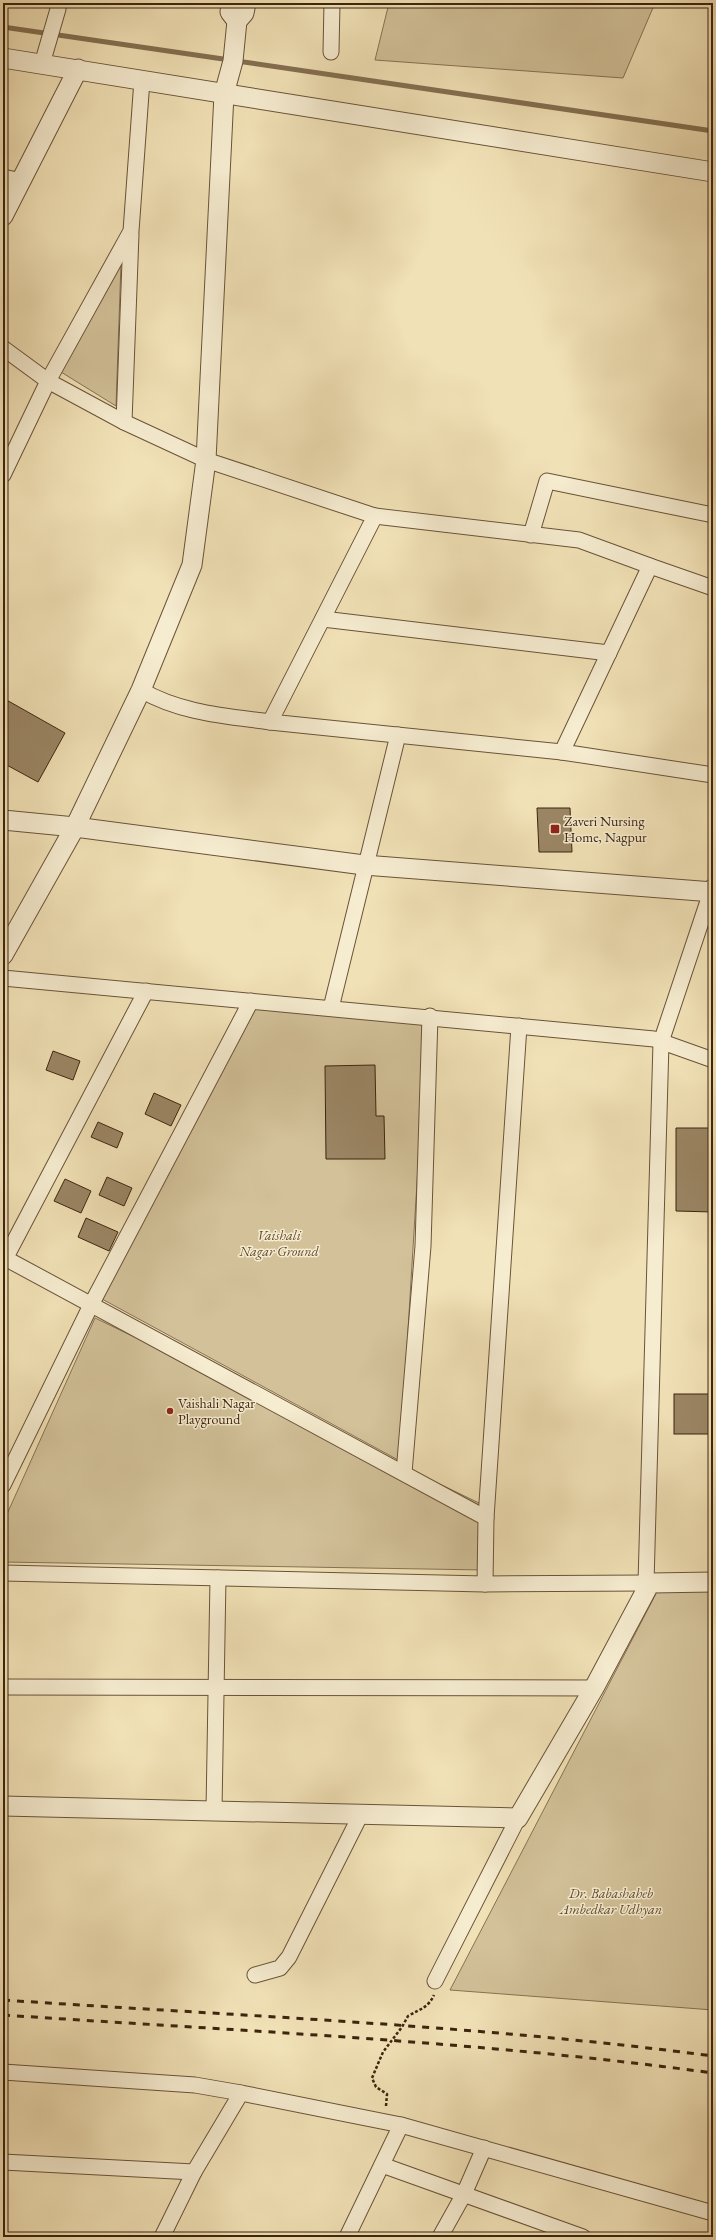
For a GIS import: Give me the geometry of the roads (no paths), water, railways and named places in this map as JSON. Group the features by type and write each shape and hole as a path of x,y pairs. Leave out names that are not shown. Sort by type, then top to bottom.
{"street":[{"path":"42,64 58,9 58,3"},
{"path":"231,3 230,12 237,21"},
{"path":"3,955 75,827 141,690 192,565 206,460 224,94 234,61 237,21 244,13 246,3"},
{"path":"331,52 332,3"},
{"path":"3,58 511,138 713,172"},
{"path":"3,216 78,69"},
{"path":"124,422 131,231 142,80"},
{"path":"3,178 22,181"},
{"path":"3,475 48,380 131,231"},
{"path":"3,348 48,380 124,422 206,460 375,516 579,540 713,588"},
{"path":"531,535 547,481 713,515"},
{"path":"270,722 375,516"},
{"path":"562,752 650,566"},
{"path":"323,619 609,653"},
{"path":"141,690 161,702 215,715 562,752 713,774"},
{"path":"331,1008 364,865 398,735"},
{"path":"3,820 75,827 364,865 712,889 661,1042 648,1583 594,1688 518,1818 435,1980"},
{"path":"3,978 430,1016 654,1039 713,1060"},
{"path":"146,991 4,1258 486,1518"},
{"path":"3,1485 6,1469 251,1001"},
{"path":"404,1473 424,1246 430,1016"},
{"path":"485,1584 486,1518 519,1026"},
{"path":"3,1573 485,1584 713,1582"},
{"path":"214,1810 218,1687 218,1578"},
{"path":"3,1687 594,1688"},
{"path":"3,1806 518,1818"},
{"path":"255,1975 280,1968 289,1957 361,1814"},
{"path":"3,2072 195,2085 380,2120 713,2213"},
{"path":"162,2237 194,2172 241,2093"},
{"path":"348,2237 401,2125"},
{"path":"440,2237 464,2194 484,2148"},
{"path":"3,2162 194,2172"},
{"path":"382,2165 583,2237"}],"waterway":[{"path":"3,27 230,60"},
{"path":"237,61 713,131"}],"railway":[{"path":"3,2000 448,2029 625,2045 713,2056"},
{"path":"3,2015 448,2045 625,2062 713,2073"}],"place":[{"name":"Zaveri Nursing Home, Nagpur","path":"555,829"},
{"name":"Vaishali Nagar Playground","path":"170,1411"}],"park label":[{"name":"Vaishali Nagar Ground","path":"279,1244"},
{"name":"Dr. Babashaheb Ambedkar Udhyan","path":"611,1902"}]}
